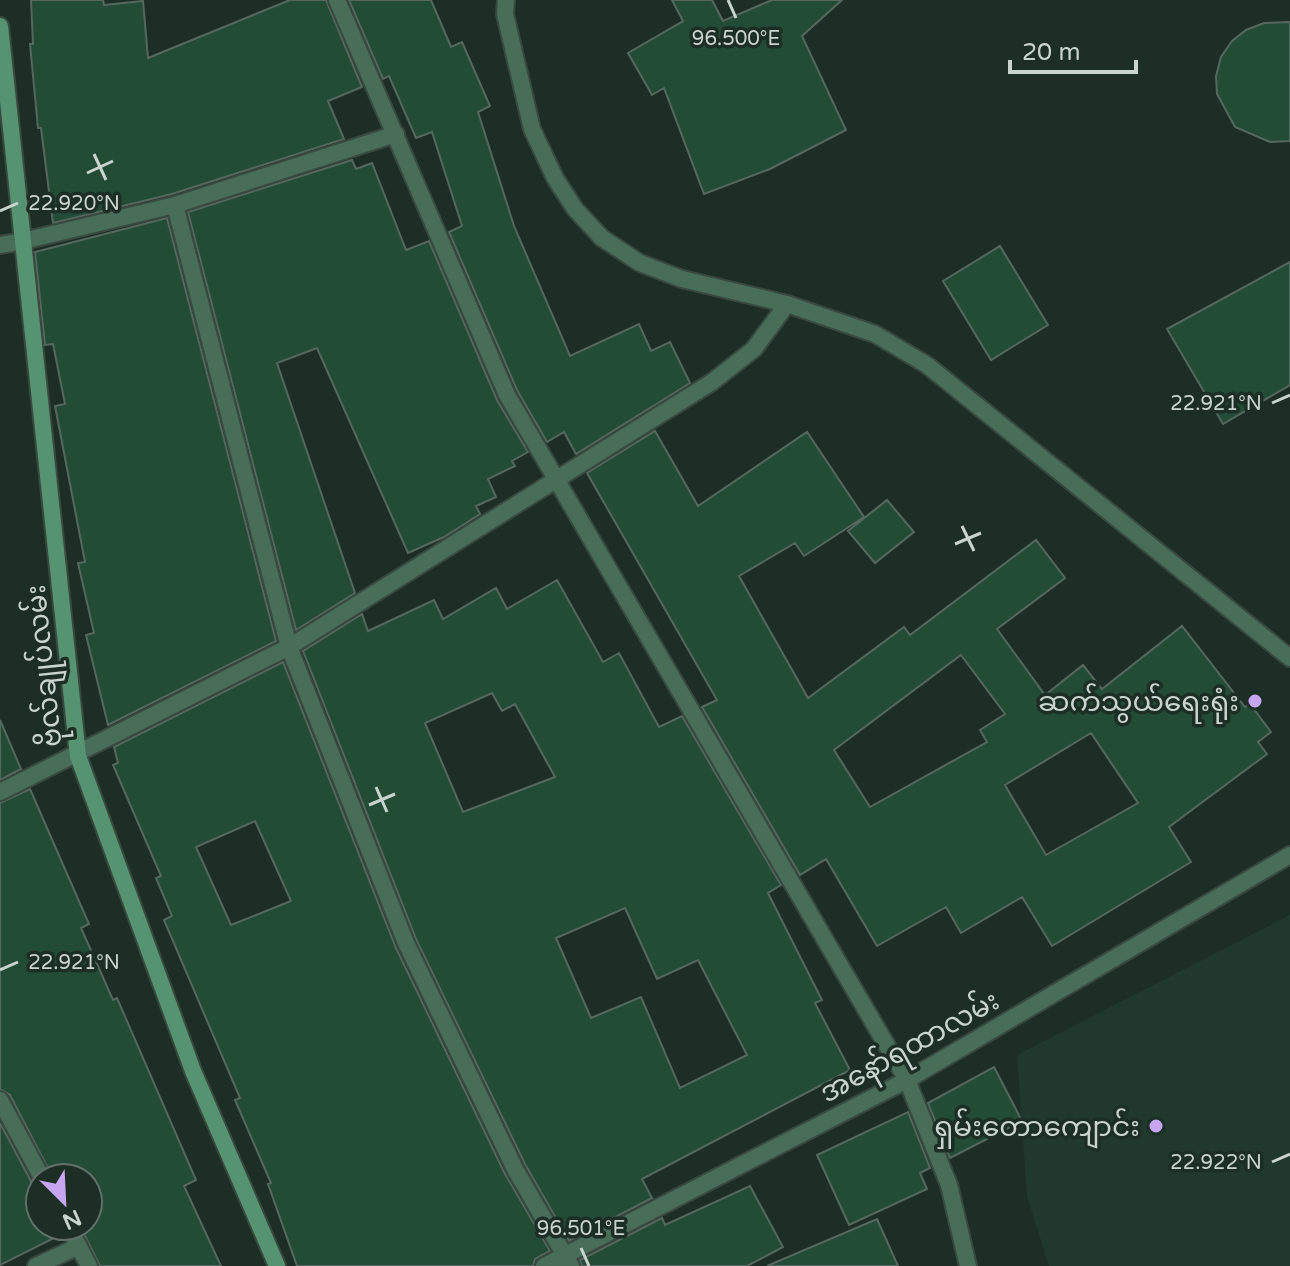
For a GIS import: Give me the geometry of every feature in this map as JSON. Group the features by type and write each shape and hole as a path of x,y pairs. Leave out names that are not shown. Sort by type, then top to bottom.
{"main road":[{"name":"ဗိုလ်‌ချုပ်‌လမ်း","path":"0,26 78,756 193,1071 277,1266"}],"street":[{"path":"337,0 507,395 555,482 907,1080 949,1185 968,1266"},
{"path":"506,0 505,14 532,129 555,178 593,228 640,263 682,279 787,304 875,334 927,365 1290,658"},
{"path":"0,245 175,205 396,134"},
{"path":"175,205 289,647 406,943 515,1169 568,1261"},
{"path":"0,792 78,756 289,647 712,382 754,349 787,304"},
{"name":"အ‌နော်‌ရထာလမ်း","path":"544,1266 568,1261 907,1080 1290,855"},
{"path":"0,1100 33,1162"},
{"path":"77,1242 89,1266"},
{"path":"36,1266 79,1246"}],"shaded area":[{"name":"ရှမ်းတောကျောင်း","path":"1290,915 1290,1266 1049,1266 1027,1196 1017,1055"}],"building":[{"path":"31,0 103,0 104,5 143,1 148,58 290,0 326,0 362,87 328,101 344,139 172,194 53,223 41,128 38,128 30,44 33,44"},
{"path":"349,0 431,0 451,47 462,42 490,106 478,112 514,226 570,356 639,324 651,351 670,342 690,383 576,454 564,432 547,442 517,390 449,232 462,226 432,132 416,138 389,76 383,79"},
{"path":"672,0 712,0 723,21 772,0 842,0 802,36 846,130 770,169 704,194 664,88 652,95 628,53 683,21"},
{"path":"1290,22 1290,141 1270,142 1235,127 1217,94 1216,76 1221,57 1232,41 1246,30 1264,23"},
{"path":"352,160 356,169 372,163 406,250 429,241 497,400 528,452 512,461 515,466 488,479 496,497 476,506 480,514 444,537 408,553 317,348 277,363 355,593 296,630 188,212"},
{"path":"167,218 276,641 108,725 86,635 94,633 78,563 85,562 55,406 65,404 53,344 45,345 35,252"},
{"path":"1000,246 1048,325 991,360 943,281"},
{"path":"1290,262 1290,385 1223,424 1167,329"},
{"path":"655,431 698,506 807,432 864,517 804,556 795,543 739,576 808,698 904,627 910,635 1036,540 1065,578 997,629 1045,695 1083,665 1102,689 1182,626 1245,707 1250,704 1271,732 1258,742 1267,754 1169,827 1191,862 1052,946 1022,897 961,933 946,907 877,946 826,859 800,875 702,707 717,700 587,473","holes":["961,655 1005,714 980,730 987,742 870,807 834,750","1091,733 1138,803 1046,855 1005,785"]},
{"path":"887,500 914,532 875,563 848,531"},
{"path":"557,580 603,662 619,653 659,727 682,716 781,885 768,893 822,1000 815,1003 850,1070 642,1179 652,1198 569,1241 525,1164 416,939 303,651 362,614 368,631 434,600 443,619 496,588 507,609","holes":["492,693 502,711 515,704 555,777 463,812 425,723","625,908 657,979 698,960 747,1055 680,1088 641,997 591,1018 556,938"]},
{"path":"283,662 396,948 505,1174 550,1251 535,1259 533,1266 297,1266 268,1184 271,1183 235,1100 240,1098 164,920 172,916 156,878 161,876 113,765 118,763 114,747","holes":["255,821 291,901 231,925 196,847"]},
{"path":"0,720 21,769 0,780"},
{"path":"30,789 89,924 81,928 113,1000 117,998 196,1180 184,1186 221,1266 100,1266 88,1242 104,1242 104,1162 45,1162 10,1095 0,1089 0,803"},
{"path":"994,1067 1022,1121 950,1158 928,1103"},
{"path":"908,1112 930,1168 920,1173 927,1189 849,1225 817,1155"},
{"path":"0,1123 24,1168 24,1242 46,1242 0,1265"},
{"path":"750,1186 783,1247 747,1266 582,1266 580,1260 662,1218 665,1225"},
{"path":"877,1219 898,1266 767,1266"}],"place":[{"name":"ဆက်သွယ်ရေးရုံး","path":"1255,701"},
{"name":"ရှမ်းတောကျောင်း","path":"1156,1126"}]}
